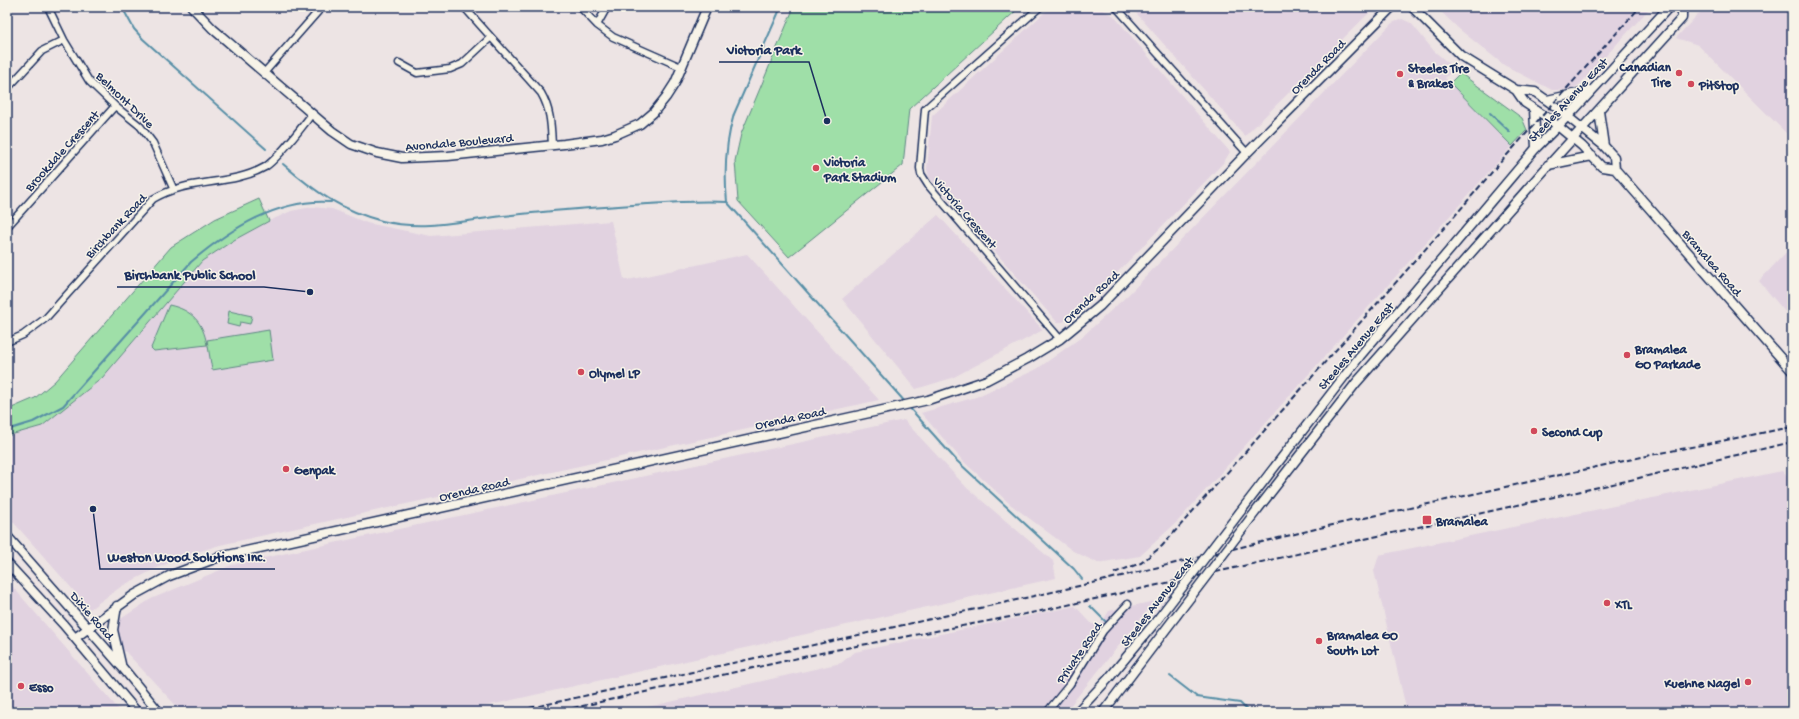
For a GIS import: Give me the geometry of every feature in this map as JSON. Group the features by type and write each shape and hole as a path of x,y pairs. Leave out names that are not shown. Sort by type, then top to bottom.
{"main road":[{"name":"Avondale Boulevard","path":"192,7 213,29 264,73 312,114 351,144 377,153 402,158 448,156 602,139 628,130 640,124 653,113 675,83 707,7"},
{"name":"Orenda Road","path":"75,638 117,606 169,576 230,554 917,402 948,394 987,380 1027,360 1060,339 1100,306 1247,153 1392,7"},
{"name":"Bramalea Road","path":"1412,7 1461,56 1516,90 1525,103 1573,138 1602,166 1615,169 1792,371"},
{"name":"Steeles Avenue East","path":"1077,712 1109,678 1158,619 1344,375 1536,148 1568,116 1668,7"},
{"name":"Steeles Avenue East","path":"1103,712 1356,383 1548,165 1599,111 1682,18 1682,7"},
{"name":"Bramalea Road","path":"1516,90 1535,92 1568,116 1604,146 1614,157 1615,169"},
{"path":"1547,100 1592,90"},
{"path":"1534,109 1536,148"},
{"path":"1599,111 1604,146"},
{"path":"1548,165 1592,156"},
{"path":"1344,375 1356,383"},
{"name":"Dixie Road","path":"7,536 122,667 159,712"},
{"path":"7,563 75,638 137,712"},
{"path":"117,606 113,630 122,667"}],"street":[{"name":"Belmont Drive","path":"48,7 64,40 89,81 115,106 140,126 153,143 173,188"},
{"path":"264,73 322,7"},
{"path":"464,7 541,93 547,104 552,145"},
{"path":"580,7 597,26 613,37 682,67"},
{"path":"597,26 607,7"},
{"name":"Victoria Crescent","path":"1040,7 925,109 920,168 921,174 928,185 1060,339"},
{"path":"1116,7 1247,153"},
{"path":"398,63 417,73 450,69 462,64 491,37"},
{"path":"7,88 42,51 64,40"},
{"name":"Brookdale Crescent","path":"7,227 115,106"},
{"name":"Birchbank Road","path":"7,342 23,335 46,318 153,199 173,188 189,184 235,178 266,166 312,114"},
{"name":"Private Road","path":"1047,712 1070,684 1103,632 1128,604"}],"shaded area":[{"path":"1055,7 1103,10 1113,15 1230,152 1224,162 1088,303 1063,322 1057,322 929,177 927,169 932,116 1044,13"},
{"path":"1131,7 1375,7 1245,136"},
{"path":"1436,7 1651,7 1580,84 1573,89 1552,90 1504,65 1459,29"},
{"path":"1705,7 1792,7 1792,139 1698,45 1676,38"},
{"path":"1402,19 1411,23 1434,51 1453,67 1453,70 1445,78 1512,146 1178,521 1140,556 1098,563 1073,551 1010,504 963,461 921,413 976,397 1037,369 1083,336 1129,294 1392,23"},
{"path":"312,207 332,209 367,223 431,236 611,221 624,279 628,280 747,254 879,400 220,545 191,554 157,568 122,586 90,609 7,515 7,436 42,426 102,378 202,261 234,240 269,221 291,211"},
{"path":"938,215 1043,330 952,378 916,389 842,299"},
{"path":"1792,246 1792,320 1759,281"},
{"path":"904,420 967,488 1053,561 1056,578 459,712 182,712 108,633 107,628 151,599 232,565"},
{"name":"XTL","path":"1782,471 1792,482 1792,712 1407,712 1374,571 1379,555"},
{"path":"7,580 121,712 7,712"},
{"path":"1155,601 1065,712 626,712 841,663 855,652 1075,606 1092,624 1101,624 1109,611"}],"green space":[{"path":"794,7 1020,7 909,109 903,165 789,257 738,201 735,161 741,134"},
{"path":"1460,73 1522,118 1527,130 1512,146 1450,83"},
{"path":"259,199 269,221 234,240 202,261 102,378 42,426 7,436 7,410 35,398 55,381 171,247 215,219"},
{"path":"169,305 184,310 195,318 203,330 207,345 154,351 151,348"},
{"path":"229,311 252,316 250,324 240,322 239,327 227,324"},
{"path":"269,330 273,360 212,370 207,340"}],"waterway":[{"path":"122,7 134,29 143,39 266,149"},
{"path":"781,7 734,114 726,158 727,202 906,403"},
{"path":"1490,113 1510,132"},
{"path":"283,164 306,183 341,206 367,217 397,224 442,224 584,208 656,203 727,202"},
{"path":"7,430 33,422 63,406 191,262 222,238 238,227 256,218 292,205 311,202 331,202"},
{"path":"908,406 957,461 1074,569 1082,579"},
{"path":"1090,606 1105,621"},
{"path":"1170,676 1197,697 1240,703 1249,712"}],"railway":[{"path":"1114,573 1141,563 1162,546 1453,218 1498,165 1640,7"},
{"path":"512,712 1097,582 1328,526 1651,455 1792,427"},
{"path":"555,712 830,651 1036,612 1626,481 1792,442"}],"place":[{"name":"Canadian Tire","path":"1679,73"},
{"name":"Steeles Tire & Brakes","path":"1400,74"},
{"name":"PitStop","path":"1691,84"},
{"name":"Victoria Park","path":"827,121"},
{"name":"Victoria Park Stadium","path":"816,168"},
{"name":"Birchbank Public School","path":"310,292"},
{"name":"Bramalea GO Parkade","path":"1627,355"},
{"name":"Olymel LP","path":"581,372"},
{"name":"Second Cup","path":"1534,431"},
{"name":"Genpak","path":"286,469"},
{"name":"Weston Wood Solutions Inc.","path":"93,509"},
{"name":"Bramalea","path":"1427,520"},
{"name":"XTL","path":"1607,603"},
{"name":"Bramalea GO South Lot","path":"1319,641"},
{"name":"Kuehne Nagel","path":"1748,682"},
{"name":"Esso","path":"21,686"}]}
